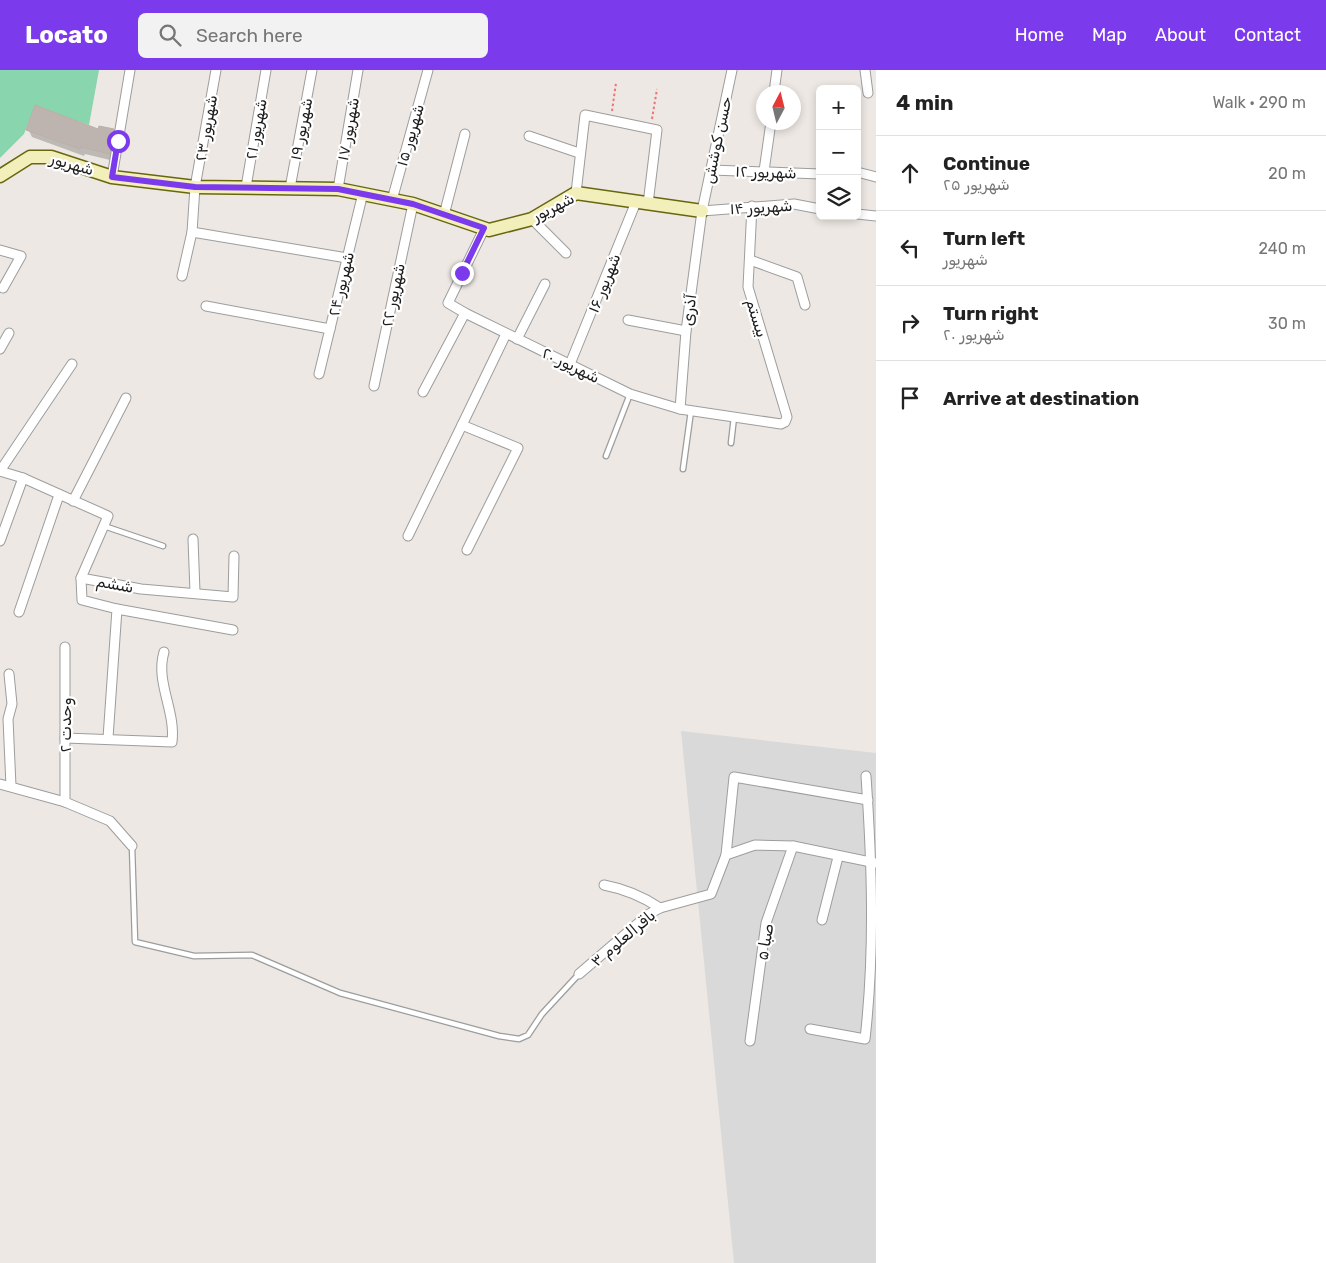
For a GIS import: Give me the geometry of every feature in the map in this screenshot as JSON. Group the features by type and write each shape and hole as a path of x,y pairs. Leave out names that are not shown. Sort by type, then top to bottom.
{"street":[{"path":"112,177 130,70"},
{"name":"شهریور ۲۳","path":"182,276 192,232 195,187 216,70"},
{"name":"شهریور ۲۱","path":"246,187 266,70"},
{"name":"شهریور ۱۹","path":"290,188 312,70"},
{"name":"شهریور ۱۷","path":"338,189 358,70"},
{"name":"شهریور ۱۵","path":"392,200 428,70"},
{"path":"775,85 777,70"},
{"path":"865,70 868,93"},
{"name":"حسن کوشش","path":"702,210 712,170 729,71"},
{"path":"576,193 579,153 585,115 653,130"},
{"name":"شهریور ۱۶","path":"570,364 642,203 653,130"},
{"path":"764,171 770,130"},
{"path":"444,215 465,134"},
{"path":"529,136 579,153"},
{"name":"شهریور","path":"0,176 30,157 38,155 51,156 112,177 195,187 338,189 363,193 413,204 489,230 532,219 576,193 702,210"},
{"name":"شهریور ۱۲","path":"712,170 816,174"},
{"path":"861,173 876,178"},
{"name":"شهریور ۲۴","path":"319,374 363,193"},
{"name":"شهریور ۲۲","path":"374,386 413,204"},
{"name":"شهریور ۱۴","path":"702,210 794,204 816,208"},
{"name":"بیستم","path":"752,206 748,287 787,417 785,422 781,424"},
{"name":"آذری","path":"680,409 686,331 702,210"},
{"path":"861,214 876,216"},
{"path":"532,219 566,253"},
{"name":"شهریور ۲۰","path":"484,228 448,303 517,340 630,394 680,409 781,424"},
{"path":"192,232 347,258"},
{"path":"0,250 22,256 3,288"},
{"path":"750,260 796,277 805,305"},
{"path":"517,340 545,284"},
{"path":"206,306 330,328"},
{"path":"423,392 464,313"},
{"path":"628,320 686,331"},
{"path":"0,349 9,333"},
{"path":"408,536 506,334"},
{"path":"72,364 0,471 23,478 108,516 104,526"},
{"path":"73,501 126,398"},
{"path":"462,425 518,448 467,550"},
{"path":"0,541 23,478"},
{"path":"19,612 59,495"},
{"name":"ششم","path":"104,526 81,578 141,589 195,592 233,597 234,556"},
{"path":"194,539 195,592"},
{"path":"81,578 82,600 117,609 233,630"},
{"path":"108,738 117,609"},
{"name":"وحدت ۲","path":"65,647 65,802"},
{"path":"65,738 108,738 172,742 174,727 160,665 164,652"},
{"path":"9,674 12,704 8,720 11,786"},
{"path":"810,1030 865,1039 871,1029 874,979 874,863 866,776"},
{"path":"868,800 734,777 726,855 755,845 793,846 838,857 874,863"},
{"path":"0,784 65,802 110,821 132,846"},
{"name":"صبا ۵","path":"750,1041 766,923 793,846"},
{"name":"باقرالعلوم ۳","path":"579,974 649,914 660,908 711,894 726,855"},
{"path":"822,920 838,857"},
{"path":"604,885 623,889 642,897 660,908"}],"lane":[{"path":"606,456 630,394"},
{"path":"683,468 691,411"},
{"path":"731,443 734,417"},
{"path":"104,526 163,546"},
{"path":"132,846 135,942 194,956 252,954 340,994 499,1036 519,1038 528,1035 542,1014 579,974"}],"path":[{"path":"611,121 616,83"},
{"path":"653,130 657,89"}],"shaded area":[{"path":"681,731 876,753 876,1263 734,1263"}],"green space":[{"path":"0,70 99,70 89,125 35,106 24,134 0,158"}],"building":[{"path":"35,105 98,129 99,126 114,129 110,154 81,147 80,149 26,130"}],"route":[{"path":"118,141 112,177 195,187 338,189 413,204 484,228 462,273"}]}
